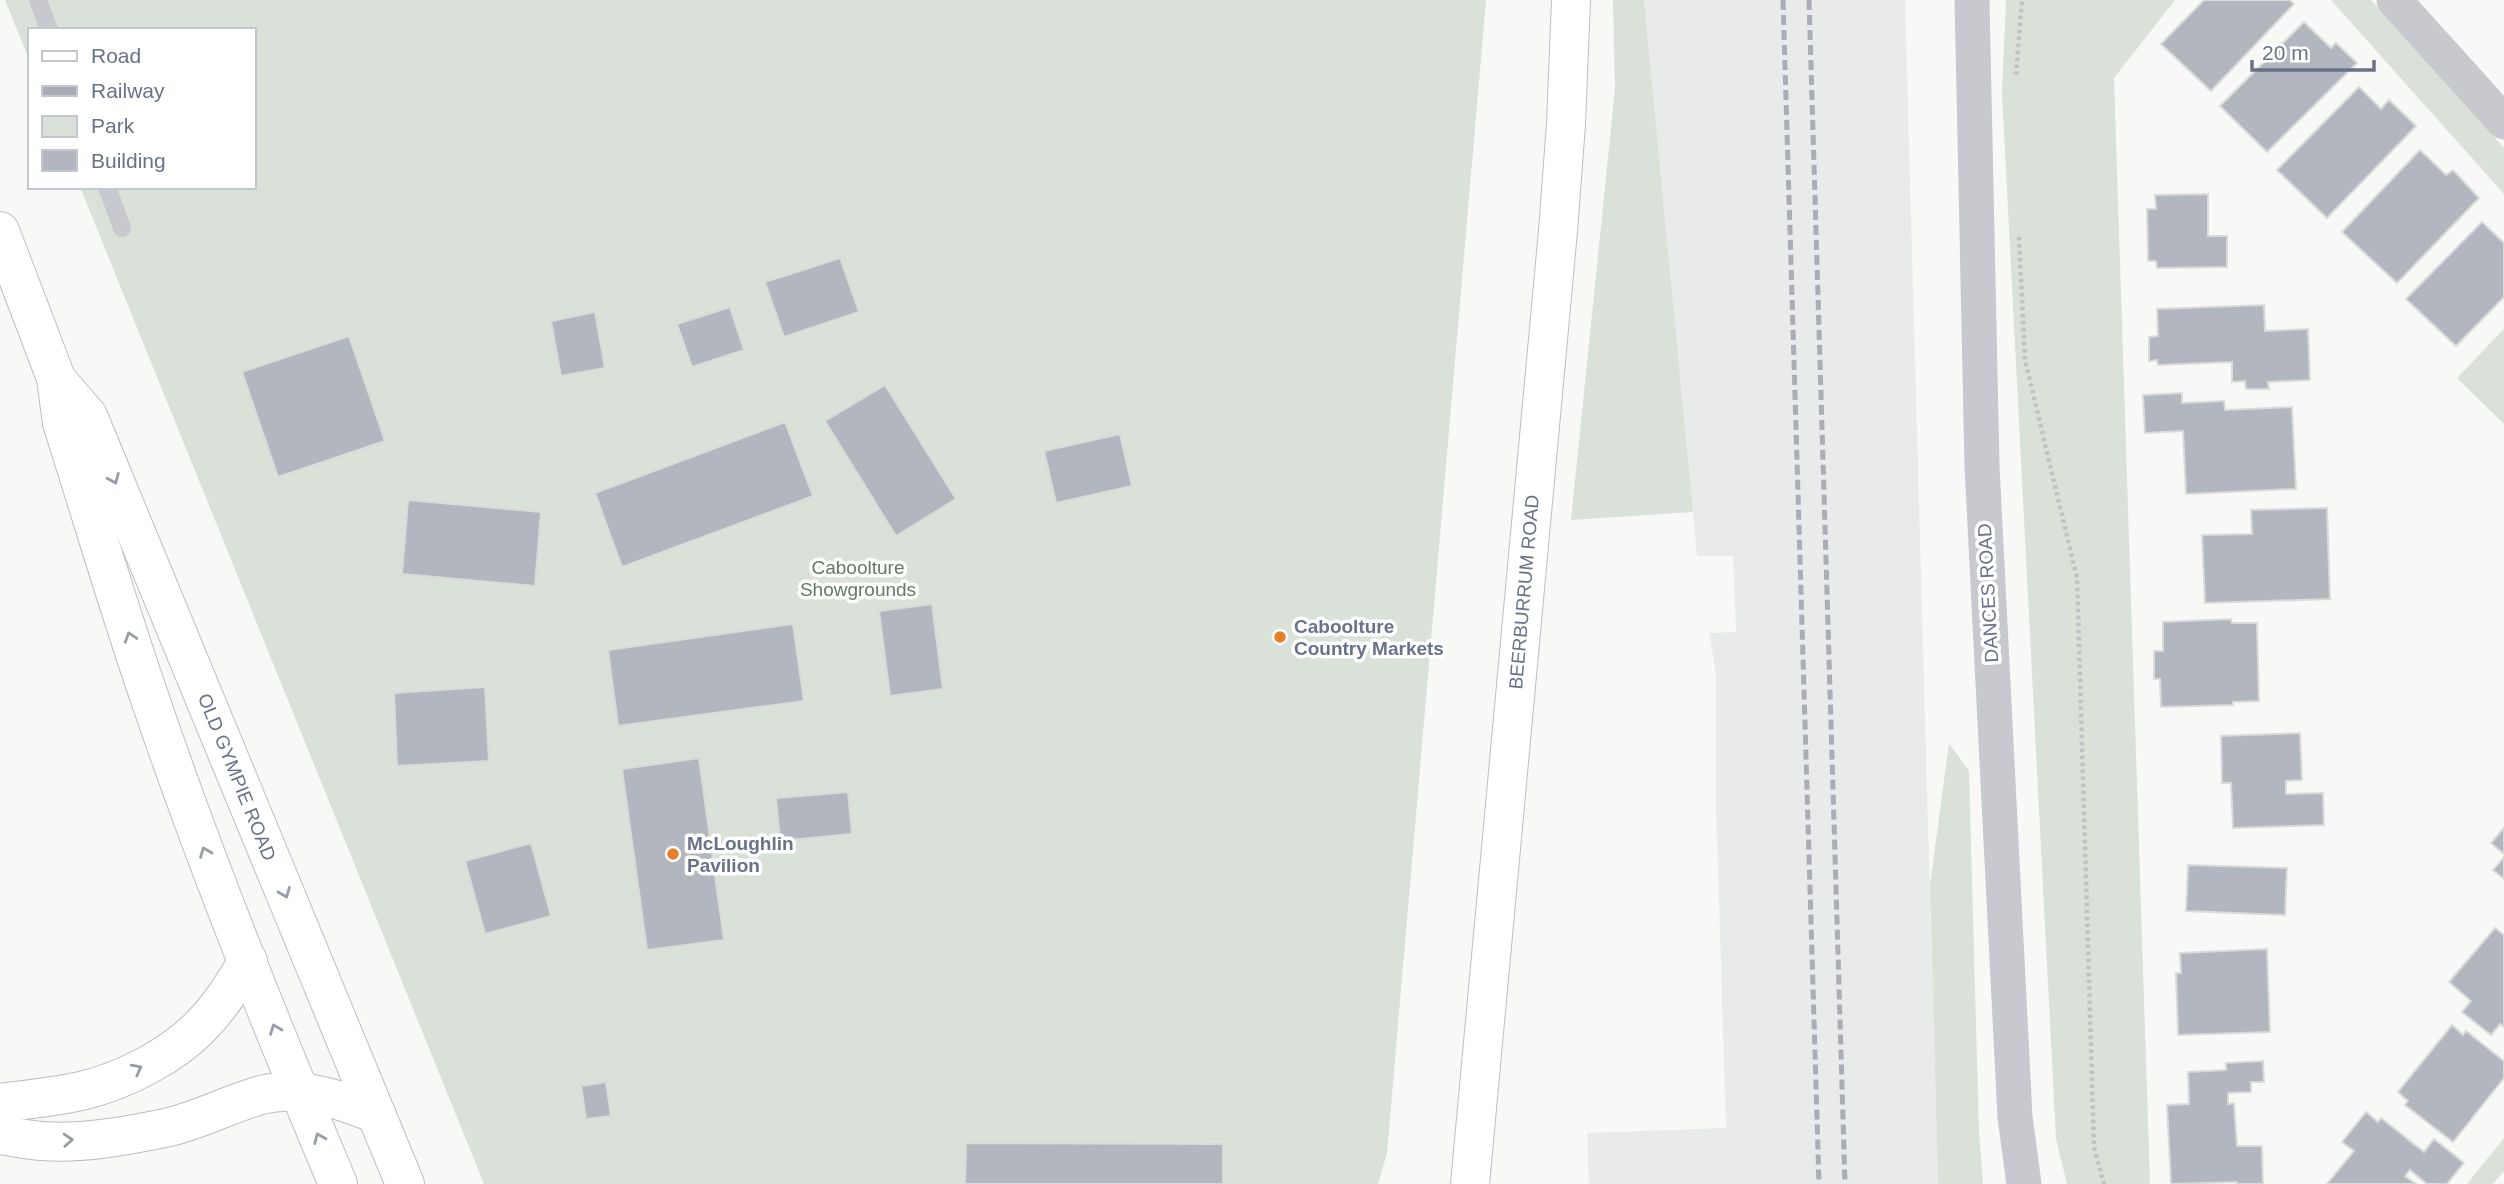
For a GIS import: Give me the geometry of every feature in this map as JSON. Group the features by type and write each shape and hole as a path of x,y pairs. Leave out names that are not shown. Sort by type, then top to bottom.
{"main road":[{"name":"BEERBURRUM ROAD","path":"1470,1184 1558,231 1571,0"},
{"name":"OLD GYMPIE ROAD","path":"0,232 55,378 62,423 148,695 248,961 338,1184"},
{"name":"OLD GYMPIE ROAD","path":"55,378 88,416 405,1184"},
{"path":"0,1103 85,1090 126,1075 169,1052 200,1027 224,1000 248,961"},
{"path":"0,1135 44,1141 104,1138 167,1127 264,1094 300,1093 346,1102 376,1114"}],"street":[{"name":"DANCES ROAD","path":"1972,0 1982,466 2015,1118 2024,1184"},
{"path":"2394,0 2504,122"}],"lane":[{"path":"38,0 48,28"},
{"path":"108,189 122,228"}],"path":[{"path":"2016,86 2015,61 2022,0"},
{"path":"2018,226 2025,360 2077,578 2094,1147 2104,1184"}],"shaded area":[{"path":"1644,0 1905,0 1938,1184 1589,1184 1587,1133 1726,1128 1716,804 1716,673 1709,633 1736,632 1733,556 1697,556"}],"green space":[{"name":"Caboolture Showgrounds","path":"5,0 1486,0 1387,1153 1378,1184 484,1184 81,189 256,189 256,28 28,28 28,57"},
{"path":"1613,0 1644,0 1693,512 1571,520 1615,89"},
{"path":"2006,0 2175,0 2114,78 2150,1184 2067,1184 2056,1139 2002,93"},
{"path":"2331,0 2371,0 2504,148 2504,194"},
{"path":"2504,329 2504,424 2457,378"},
{"path":"1949,743 1969,771 1979,1132 1983,1184 1938,1184 1930,885"},
{"path":"2504,1138 2504,1171 2493,1184 2467,1184"}],"building":[{"path":"2204,0 2290,0 2294,4 2211,91 2161,44"},
{"path":"2304,22 2331,48 2336,43 2357,63 2267,152 2220,106"},
{"path":"2359,87 2381,109 2389,100 2416,126 2327,218 2277,170"},
{"path":"2420,150 2446,175 2453,170 2479,198 2397,283 2342,232"},
{"path":"2208,194 2208,236 2227,236 2227,267 2157,268 2156,261 2148,261 2147,209 2156,209 2155,195"},
{"path":"2482,222 2504,243 2504,297 2456,346 2406,299"},
{"path":"840,258 859,312 784,337 765,282"},
{"path":"2264,305 2265,331 2308,329 2310,380 2268,382 2269,389 2246,389 2245,381 2232,382 2232,362 2158,365 2157,360 2149,361 2149,337 2158,336 2157,309"},
{"path":"730,307 744,350 692,367 677,324"},
{"path":"595,312 605,368 561,376 551,321"},
{"path":"349,336 385,441 278,477 242,372"},
{"path":"885,385 956,499 896,536 825,421"},
{"path":"2182,393 2182,403 2224,401 2225,410 2292,407 2296,489 2186,494 2183,431 2145,433 2143,395"},
{"path":"785,422 813,496 622,567 595,493"},
{"path":"1120,434 1132,486 1056,503 1044,451"},
{"path":"408,500 541,512 535,586 402,574"},
{"path":"2327,508 2330,599 2205,603 2202,535 2252,534 2251,510"},
{"path":"932,604 943,689 890,696 879,611"},
{"path":"2231,619 2232,623 2257,623 2259,701 2233,702 2233,705 2161,707 2160,679 2154,679 2154,651 2163,651 2163,622"},
{"path":"793,624 804,701 618,726 608,650"},
{"path":"485,687 489,761 397,766 394,693"},
{"path":"2300,733 2302,780 2286,781 2286,794 2323,793 2324,825 2233,828 2231,783 2222,783 2221,736"},
{"name":"McLoughlin Pavilion","path":"699,758 724,940 647,950 622,769"},
{"path":"848,792 852,834 780,841 776,798"},
{"path":"2504,828 2504,854 2491,843"},
{"path":"531,843 551,916 485,934 465,861"},
{"path":"2504,857 2504,879 2493,870"},
{"path":"2188,865 2287,868 2285,915 2186,911"},
{"path":"2495,928 2504,935 2504,1027 2500,1024 2491,1035 2462,1012 2471,1001 2449,982"},
{"path":"2267,949 2270,1032 2178,1035 2176,973 2181,973 2180,953"},
{"path":"2452,1025 2463,1035 2466,1031 2504,1061 2504,1078 2453,1142 2405,1105 2408,1101 2398,1092"},
{"path":"2263,1061 2264,1082 2251,1082 2251,1092 2228,1093 2228,1104 2234,1103 2237,1146 2262,1146 2263,1184 2171,1184 2167,1105 2189,1104 2188,1072 2226,1070 2226,1063"},
{"path":"606,1082 611,1116 586,1119 581,1086"},
{"path":"2366,1112 2378,1122 2381,1118 2424,1152 2434,1139 2464,1163 2447,1184 2427,1184 2410,1170 2405,1176 2416,1184 2327,1184 2354,1151 2342,1142"},
{"path":"966,1143 1223,1144 1223,1184 965,1184"}],"railway":[{"path":"1783,0 1819,1184"},
{"path":"1809,0 1845,1184"}],"place":[{"name":"Caboolture Country Markets","path":"1280,637"},
{"name":"McLoughlin Pavilion","path":"673,854"}]}
